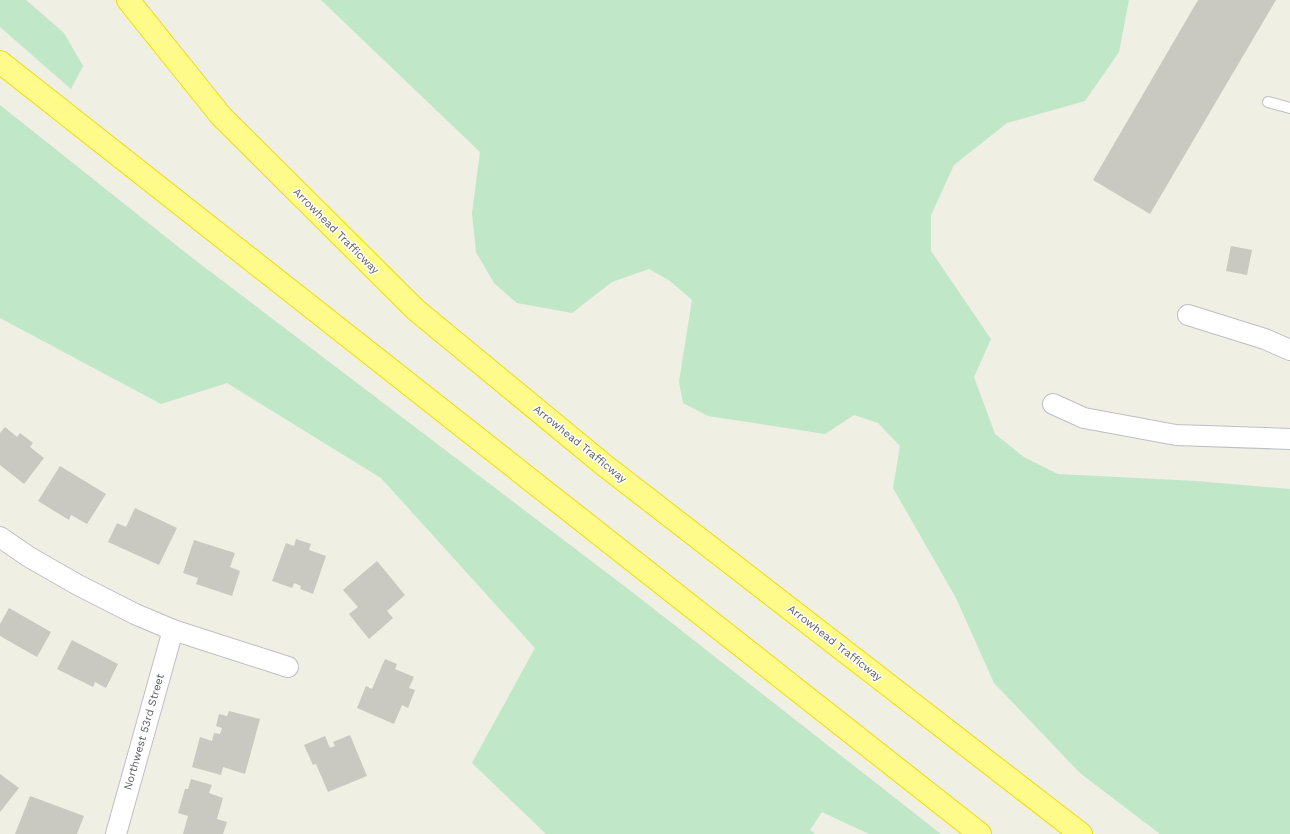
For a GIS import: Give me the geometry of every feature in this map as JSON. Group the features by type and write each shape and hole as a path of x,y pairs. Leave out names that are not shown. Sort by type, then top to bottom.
{"highway":[{"name":"Arrowhead Trafficway","path":"128,0 221,116 416,310 604,464 1081,834"},
{"path":"0,62 980,834"}],"street":[{"path":"1188,315 1265,339 1290,350"},
{"path":"1053,404 1084,418 1176,435 1290,439"},
{"path":"0,537 29,557 78,585 135,614 173,630 288,666"},
{"name":"Northwest 53rd Street","path":"116,834 173,630"}],"lane":[{"path":"1268,102 1290,108"}],"green space":[{"path":"0,0 26,0 64,33 83,66 71,89 0,27"},
{"path":"321,0 1129,0 1119,52 1085,101 1007,123 954,165 931,215 931,251 991,339 974,377 995,434 1024,457 1058,474 1196,481 1290,489 1290,834 1160,834 1080,773 994,683 956,598 893,488 900,446 878,423 854,415 825,434 708,416 683,403 679,382 692,300 670,281 649,269 612,282 572,313 517,303 494,283 476,252 472,213 480,152"},
{"path":"0,105 191,257 636,595 941,834 869,834 822,812 810,830 815,834 546,834 472,763 535,648 381,478 227,383 161,404 0,318"}],"building":[{"path":"1198,0 1276,0 1150,214 1093,180"},
{"path":"1231,246 1252,250 1247,275 1226,271"},
{"path":"5,427 17,437 20,433 33,443 30,447 44,458 24,484 0,465 0,433"},
{"path":"60,466 106,494 87,524 71,515 69,520 38,501"},
{"path":"135,508 177,528 159,565 108,542 117,523 126,527"},
{"path":"296,539 311,544 309,550 326,556 313,594 300,589 301,586 294,583 292,588 272,581 286,543 294,546"},
{"path":"194,540 235,553 230,567 240,571 232,596 196,584 198,578 183,573"},
{"path":"377,561 405,595 387,611 393,618 369,639 349,614 358,607 343,590"},
{"path":"9,608 51,632 37,657 0,636 0,624"},
{"path":"72,640 118,664 106,688 95,682 93,687 57,669"},
{"path":"385,659 397,664 395,669 414,677 409,688 415,690 408,708 402,705 394,724 357,708 366,686 372,689"},
{"path":"229,711 260,719 245,774 223,767 221,775 192,767 200,737 212,741 214,733 220,734 222,728 216,726 219,714 227,716"},
{"path":"350,735 367,776 328,792 316,764 313,765 304,745 325,736 330,748 335,746 333,742"},
{"path":"0,774 19,788 0,812"},
{"path":"191,779 212,785 209,793 223,798 217,819 227,822 223,834 183,834 188,816 178,813 185,789 188,789"},
{"path":"30,796 84,816 77,834 15,834"}]}
